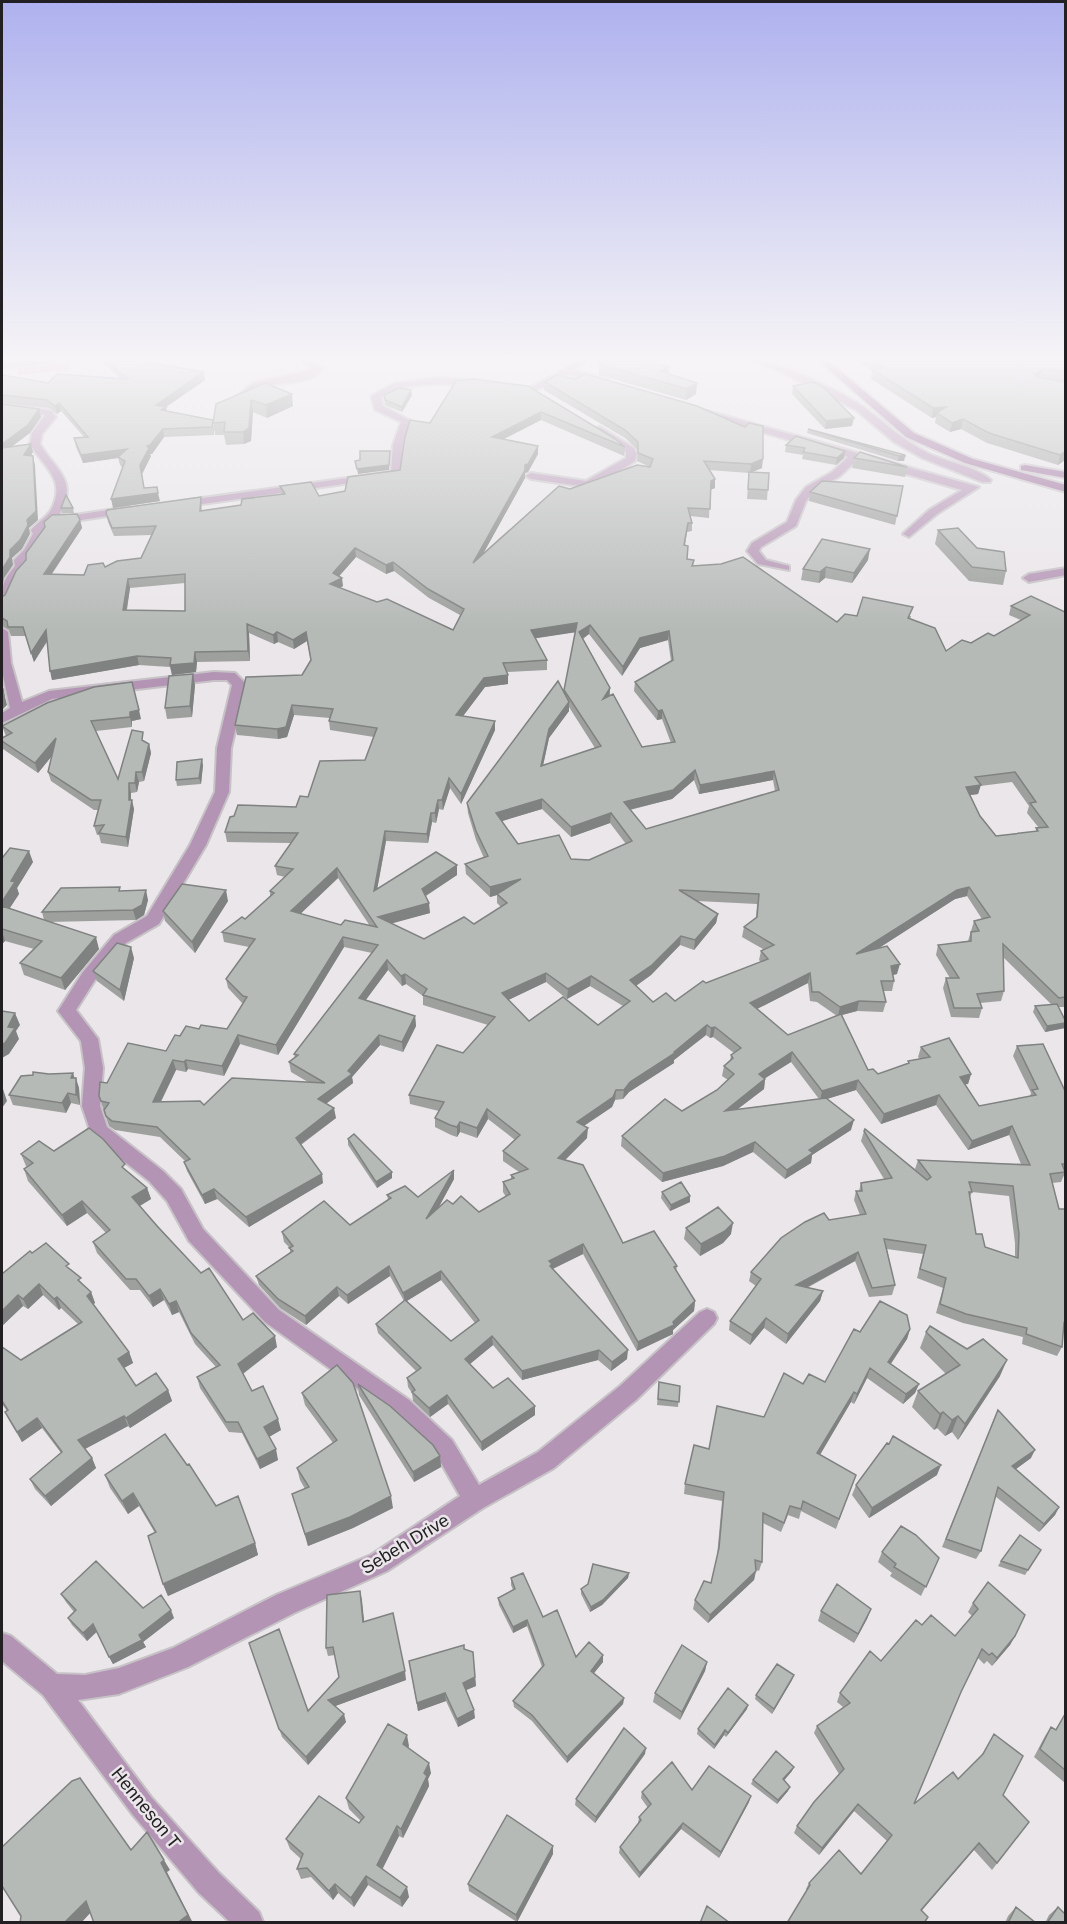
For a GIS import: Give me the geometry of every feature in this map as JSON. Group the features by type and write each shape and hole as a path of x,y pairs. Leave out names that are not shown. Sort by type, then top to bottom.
{"main road":[{"path":"940,450 996,470 1065,489"},
{"path":"962,450 1003,464 1065,475"}],"street":[{"path":"2,600 11,578 21,567 20,560 29,552 39,534 37,530 43,522 55,514 64,491 56,471 40,450"},
{"path":"173,505 396,474 395,463 398,450"},
{"path":"531,476 587,484 603,477 631,459 630,450"},
{"path":"831,450 970,489"},
{"path":"915,450 986,480"},
{"path":"785,568 762,562 753,551 756,545 792,524 801,500 810,489 836,474 854,457"},
{"path":"909,534 933,512 986,480 996,470"},
{"path":"51,517 68,519 142,509"},
{"path":"1029,578 1065,571"},
{"path":"2,632 5,663 12,682 16,709"},
{"path":"2,719 16,709 49,695 213,676 230,676 239,684 224,748 222,792 198,845 153,920 120,939 89,976 67,1011 89,1039 94,1068 91,1106 99,1131 156,1176 174,1195 196,1235 272,1316 401,1407 444,1448 475,1500"},
{"name":"Sebeh Drive","path":"52,1686 85,1688 119,1681 178,1658 285,1604 379,1563 475,1500 546,1460 628,1393 707,1318"},
{"path":"2,1645 52,1686"},
{"name":"Henneson T","path":"52,1686 142,1806 209,1883 249,1923"}],"building":[{"path":"2,450 27,450 24,455 33,456 36,511 27,520 28,525 20,540 10,550 10,557 2,570"},
{"path":"79,450 121,450 81,455"},
{"path":"126,450 148,450 140,465 144,488 157,487 158,493 111,499 125,461 118,457"},
{"path":"403,450 536,450 528,464 525,465 525,470 473,563 559,486 570,489 637,465 650,467 653,459 638,453 638,450 763,450 763,459 751,464 704,461 715,479 711,481 710,509 688,508 692,523 688,523 684,545 688,546 687,559 694,560 692,566 721,564 743,557 837,622 845,614 857,616 863,597 913,607 908,618 935,628 946,651 962,640 971,643 988,633 994,636 1030,615 1011,606 1031,596 1065,612 1065,997 1059,998 1003,944 1004,991 977,994 982,1008 954,1008 946,978 959,978 938,945 971,941 971,932 979,931 974,921 990,917 969,887 957,890 856,954 887,946 900,964 891,966 894,981 881,981 886,1002 859,1001 840,1007 819,992 812,992 810,973 750,1003 788,1035 841,1014 868,1070 873,1069 878,1074 909,1063 908,1061 930,1057 921,1047 949,1038 971,1074 960,1077 979,1106 1036,1095 1032,1090 1038,1089 1017,1046 1043,1044 1065,1091 1065,1164 1062,1164 1065,1172 1050,1174 1059,1209 1065,1209 1065,1324 1062,1347 1026,1334 1027,1328 966,1314 940,1304 946,1278 920,1269 926,1245 884,1239 895,1285 872,1288 858,1252 796,1285 823,1291 788,1334 766,1318 752,1335 730,1321 761,1279 751,1272 781,1238 824,1213 829,1220 866,1214 856,1191 862,1191 861,1183 892,1178 864,1131 865,1129 927,1180 931,1177 918,1160 1030,1165 1012,1126 972,1141 939,1095 884,1114 858,1080 822,1091 792,1052 759,1074 765,1079 725,1111 826,1098 854,1120 809,1150 813,1153 787,1170 755,1142 725,1156 663,1173 622,1136 665,1099 682,1111 717,1090 734,1074 724,1066 733,1058 731,1055 741,1048 715,1027 711,1028 707,1025 675,1053 630,1082 624,1090 616,1090 613,1097 577,1122 588,1128 558,1158 583,1165 623,1243 654,1231 677,1266 674,1267 695,1301 673,1322 674,1325 638,1342 583,1244 549,1261 552,1264 550,1266 628,1350 612,1362 599,1350 522,1371 492,1336 465,1359 493,1388 508,1378 535,1406 481,1442 447,1395 429,1408 412,1392 415,1390 407,1378 421,1368 376,1324 405,1300 451,1341 479,1320 441,1271 403,1293 389,1266 347,1295 337,1287 305,1316 278,1299 256,1276 293,1251 289,1248 293,1246 282,1232 324,1201 350,1225 391,1198 387,1195 405,1186 418,1197 454,1170 426,1219 447,1200 453,1204 461,1196 479,1212 510,1194 503,1182 514,1178 511,1175 528,1169 503,1151 520,1135 487,1109 477,1128 460,1122 457,1127 450,1125 435,1118 444,1102 409,1095 437,1045 463,1053 495,1017 423,995 427,989 405,974 401,976 387,960 359,998 415,1016 402,1042 379,1035 348,1071 352,1074 318,1099 334,1108 296,1138 322,1174 246,1217 214,1189 202,1195 184,1162 190,1159 157,1127 112,1121 106,1116 104,1110 109,1103 101,1101 99,1096 100,1082 107,1083 128,1043 166,1051 175,1035 180,1036 186,1026 199,1029 201,1025 227,1029 247,997 243,996 226,979 255,939 222,932 242,917 245,919 274,893 270,891 293,869 275,866 298,833 225,832 230,817 234,816 238,805 296,807 300,796 308,797 320,761 365,760 377,728 329,721 333,709 292,705 286,727 277,729 235,725 246,677 302,675 311,660 306,632 293,640 277,632 273,635 247,624 248,651 195,652 194,663 170,665 171,658 137,656 50,671 46,630 31,653 23,627 8,627 7,621 2,618 2,597 16,571 26,560 26,553 45,527 44,522 52,515 77,514 80,520 44,574 84,575 88,565 103,563 105,567 117,561 141,558 156,526 112,528 107,510 201,497 200,511 241,505 242,499 285,494 280,486 311,482 319,496 345,491 348,477 400,470","holes":["355,548 386,565 393,562 428,589 464,609 453,630 387,599 377,602 330,584 342,578 333,573","185,574 185,611 123,610 128,579","577,623 564,690 601,746 541,766 549,729 569,702 558,681 467,803 476,831 488,856 465,864 490,887 521,879 497,894 507,903 474,924 464,917 424,939 378,917 429,903 422,889 457,865 436,852 374,891 385,831 427,834 431,813 435,813 438,800 442,800 449,778 461,794 495,721 456,715 484,678 508,675 503,663 547,660 531,630","590,625 623,667 640,638 669,631 673,660 635,682 658,711 662,710 675,742 642,747 613,694 603,699 610,688 579,632","695,770 700,785 774,771 779,790 646,829 624,802 673,790","1015,772 1036,802 1030,803 1048,827 1036,828 1038,831 996,836 980,816 966,787 981,785 975,777","542,799 571,827 611,813 632,841 589,860 571,859 559,835 518,844 496,813","337,868 377,927 345,920 341,925 291,911","679,890 759,894 757,917 744,927 774,945 761,951 768,959 706,983 703,981 675,1001 666,993 653,1002 630,980 652,965 681,936 695,940 718,914","343,937 378,945 294,1054 298,1055 289,1062 325,1083 232,1078 204,1105 200,1101 153,1102 173,1060 222,1066 238,1035 276,1045","546,973 568,989 591,976 630,1001 598,1025 563,997 529,1021 502,993","969,1182 1013,1186 1019,1234 1018,1258 985,1247 982,1234 976,1234 969,1192 972,1192"]},
{"path":"804,450 845,451 837,458 803,452"},
{"path":"878,450 905,455 899,456"},
{"path":"1043,450 1065,450 1060,455"},
{"path":"360,451 390,451 389,465 357,469 355,461 360,460"},
{"path":"860,452 907,467 854,458"},
{"path":"749,472 769,473 768,490 748,489"},
{"path":"822,481 903,486 897,516 810,492"},
{"path":"66,495 73,508 61,508"},
{"path":"958,528 977,548 1004,552 1006,571 972,567 938,530"},
{"path":"822,539 870,549 854,573 826,567 820,572 803,569"},
{"path":"193,674 190,706 165,708 169,676"},
{"path":"132,682 139,710 130,712 130,717 91,721 118,779 132,730 143,732 142,740 149,744 142,772 136,772 135,783 129,783 129,800 132,800 126,837 99,833 104,825 94,826 101,800 91,800 48,772 56,738 35,763 2,741 2,738 12,733 2,726 47,703 94,687"},
{"path":"202,759 199,778 176,780 177,762"},
{"path":"10,848 29,851 11,881 15,882 2,902 2,857"},
{"path":"182,884 226,890 192,942 163,911"},
{"path":"120,887 119,891 146,890 142,905 133,910 42,912 61,888"},
{"path":"2,906 96,937 61,978 20,963 42,941 2,929"},
{"path":"117,943 131,947 120,990 93,971"},
{"path":"1057,1004 1065,1023 1047,1026 1035,1006"},
{"path":"2,1011 15,1013 8,1027 15,1028 2,1044"},
{"path":"33,1072 73,1073 71,1078 76,1078 76,1095 68,1093 62,1103 9,1095 21,1076 33,1075"},
{"path":"89,1128 103,1139 125,1164 122,1167 147,1188 132,1197 157,1226 201,1273 209,1268 243,1320 253,1313 275,1336 238,1364 252,1391 263,1386 278,1419 264,1427 276,1449 257,1459 238,1422 226,1422 197,1377 220,1365 191,1333 176,1301 169,1304 160,1289 149,1296 136,1279 126,1279 93,1242 110,1230 82,1201 62,1215 24,1169 33,1163 21,1154 39,1141 54,1151"},
{"path":"354,1134 392,1172 376,1182 348,1139"},
{"path":"681,1182 690,1196 671,1205 662,1192"},
{"path":"718,1207 733,1223 725,1231 701,1244 686,1228"},
{"path":"46,1243 69,1264 66,1266 81,1278 78,1280 91,1292 87,1296 129,1352 118,1359 136,1386 156,1373 168,1390 126,1418 124,1416 78,1440 92,1458 45,1496 30,1479 62,1452 37,1418 17,1432 5,1412 8,1410 2,1401 2,1347 21,1360 82,1322 57,1297 54,1299 39,1284 23,1299 18,1295 2,1311 2,1274 30,1251 32,1253"},
{"path":"880,1301 907,1315 910,1329 888,1362 919,1384 906,1394 870,1368 857,1394 854,1392 817,1453 856,1475 839,1519 803,1501 801,1509 790,1506 784,1523 763,1513 762,1562 755,1560 756,1571 710,1615 695,1600 704,1581 711,1583 719,1548 724,1492 685,1484 694,1445 709,1449 717,1406 764,1417 784,1373 803,1384 809,1374 825,1382 854,1329 860,1332"},
{"path":"930,1326 967,1349 983,1339 1007,1360 965,1424 958,1416 952,1420 943,1412 940,1414 918,1391 960,1365 926,1332"},
{"path":"337,1365 353,1383 391,1496 350,1517 305,1534 292,1494 309,1487 297,1468 337,1440 302,1393"},
{"path":"659,1382 680,1386 679,1402 658,1399"},
{"path":"358,1384 390,1406 433,1445 440,1456 413,1472"},
{"path":"998,1410 1035,1450 1012,1466 1059,1507 1044,1524 998,1487 981,1551 946,1539"},
{"path":"165,1434 187,1465 189,1464 216,1506 238,1496 255,1543 163,1584 148,1536 156,1532 133,1493 122,1501 105,1475"},
{"path":"893,1436 941,1465 872,1508 856,1485"},
{"path":"901,1526 916,1535 939,1558 926,1587 894,1567 896,1564 882,1552"},
{"path":"1020,1535 1041,1550 1028,1570 1001,1561"},
{"path":"96,1561 143,1608 161,1595 171,1610 139,1635 142,1640 109,1657 93,1624 83,1633 68,1618 76,1610 61,1594"},
{"path":"593,1564 629,1573 603,1600 591,1607 581,1589 588,1584"},
{"path":"523,1573 543,1617 557,1610 576,1657 589,1642 603,1655 591,1671 624,1698 567,1757 532,1715 513,1701 544,1665 527,1620 513,1627 498,1598 515,1589 511,1578"},
{"path":"988,1582 1025,1615 1015,1636 997,1658 982,1649 961,1692 914,1804 953,1772 958,1779 983,1754 994,1734 1023,1756 1003,1795 1029,1822 997,1863 979,1843 921,1910 928,1917 924,1923 787,1923 810,1885 809,1883 839,1850 861,1874 892,1835 858,1804 822,1848 797,1826 814,1802 844,1769 817,1726 850,1703 840,1693 870,1651 881,1661 916,1620 922,1625 931,1615 955,1636 978,1609 973,1603"},
{"path":"837,1584 871,1609 858,1634 821,1611"},
{"path":"360,1591 363,1622 393,1613 405,1671 328,1700 344,1714 306,1757 279,1729 249,1643 279,1629 308,1711 339,1677 333,1647 326,1648 327,1595"},
{"path":"464,1645 464,1649 473,1652 475,1677 463,1683 474,1710 457,1719 445,1693 417,1703 409,1661"},
{"path":"682,1645 707,1662 682,1712 655,1693"},
{"path":"777,1664 794,1675 774,1709 756,1695"},
{"path":"728,1688 748,1705 728,1733 725,1730 715,1745 698,1729"},
{"path":"1065,1714 1065,1770 1040,1749 1051,1727 1056,1730"},
{"path":"388,1724 407,1735 403,1744 429,1763 424,1773 427,1776 401,1829 397,1826 377,1865 407,1887 400,1898 366,1876 351,1898 335,1884 329,1891 307,1868 297,1869 303,1854 286,1839 319,1796 359,1823 364,1817 346,1798"},
{"path":"624,1728 646,1748 596,1817 576,1799"},
{"path":"776,1751 794,1767 783,1779 790,1787 778,1800 753,1780"},
{"path":"672,1762 692,1790 709,1766 751,1796 721,1852 683,1823 640,1873 620,1847 641,1820 639,1817 651,1804 642,1792"},
{"path":"80,1778 131,1850 147,1832 164,1860 161,1863 188,1915 177,1923 94,1923 86,1901 64,1923 20,1923 21,1916 2,1886 2,1847 72,1781"},
{"path":"507,1815 553,1846 516,1915 468,1884"},
{"path":"707,1906 730,1923 700,1923"},
{"path":"1016,1907 1036,1923 1008,1923"},
{"path":"1058,1907 1065,1914 1065,1923 1047,1923"}]}
